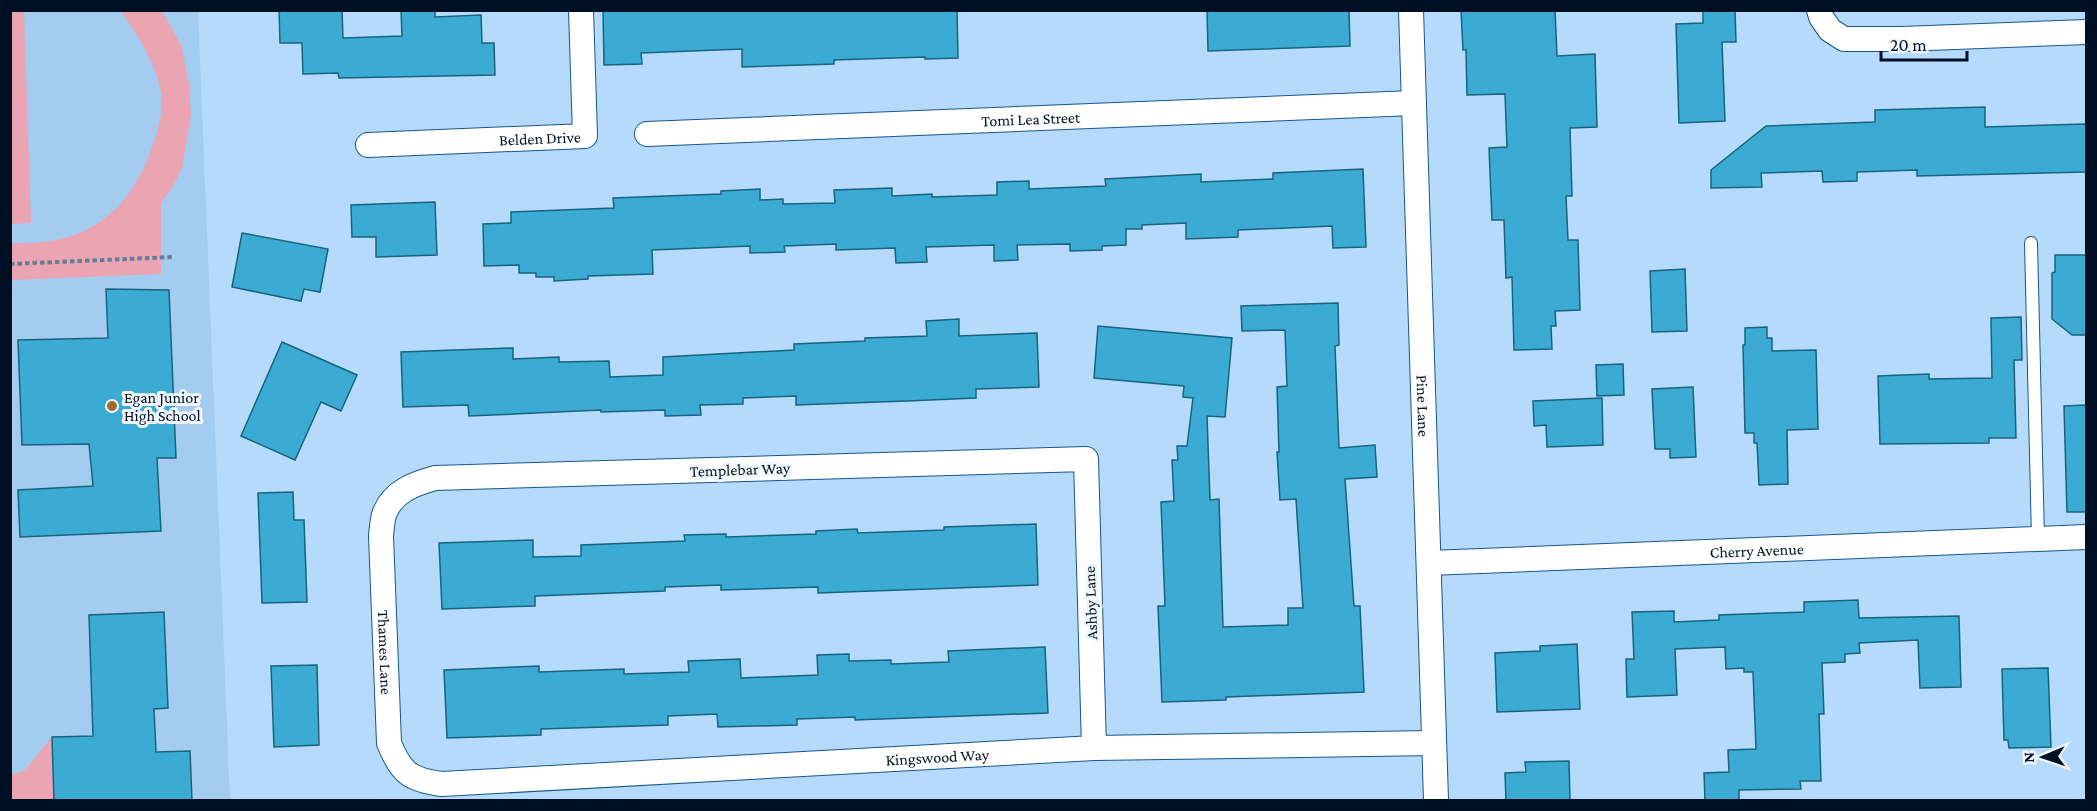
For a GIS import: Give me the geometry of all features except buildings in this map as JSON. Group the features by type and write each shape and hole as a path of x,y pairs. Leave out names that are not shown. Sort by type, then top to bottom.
{"street":[{"name":"Belden Drive","path":"368,146 585,136 581,10"},
{"name":"Pine Lane","path":"1411,10 1436,801"},
{"path":"1819,10 1830,30 1844,39 2086,32"},
{"name":"Tomi Lea Street","path":"647,134 1414,103"},
{"name":"Templebar Way","path":"398,494 412,484 435,478 1086,459"},
{"name":"Ashby Lane","path":"1086,459 1094,748"},
{"name":"Thames Lane","path":"398,494 385,512 381,536 389,743 397,763 409,776 426,782 442,784"},
{"name":"Cherry Avenue","path":"1429,563 2086,537"},
{"name":"Kingswood Way","path":"442,784 1094,748 1433,743"}],"lane":[{"path":"2031,243 2038,539"}],"path":[{"path":"10,264 173,257"}],"shaded area":[{"name":"Egan Junior High School","path":"10,11 198,11 230,800 11,800"},
{"path":"10,11 24,11 31,223 11,224"},
{"path":"121,11 162,11 181,45 189,83 191,115 182,168 161,203 161,274 11,280 11,243 56,240 89,228 103,219 127,196 145,166 158,128 161,112 160,88 149,57"},
{"path":"52,737 54,800 11,800 10,775 25,770"}],"place":[{"name":"Egan Junior High School","path":"112,406"}]}
